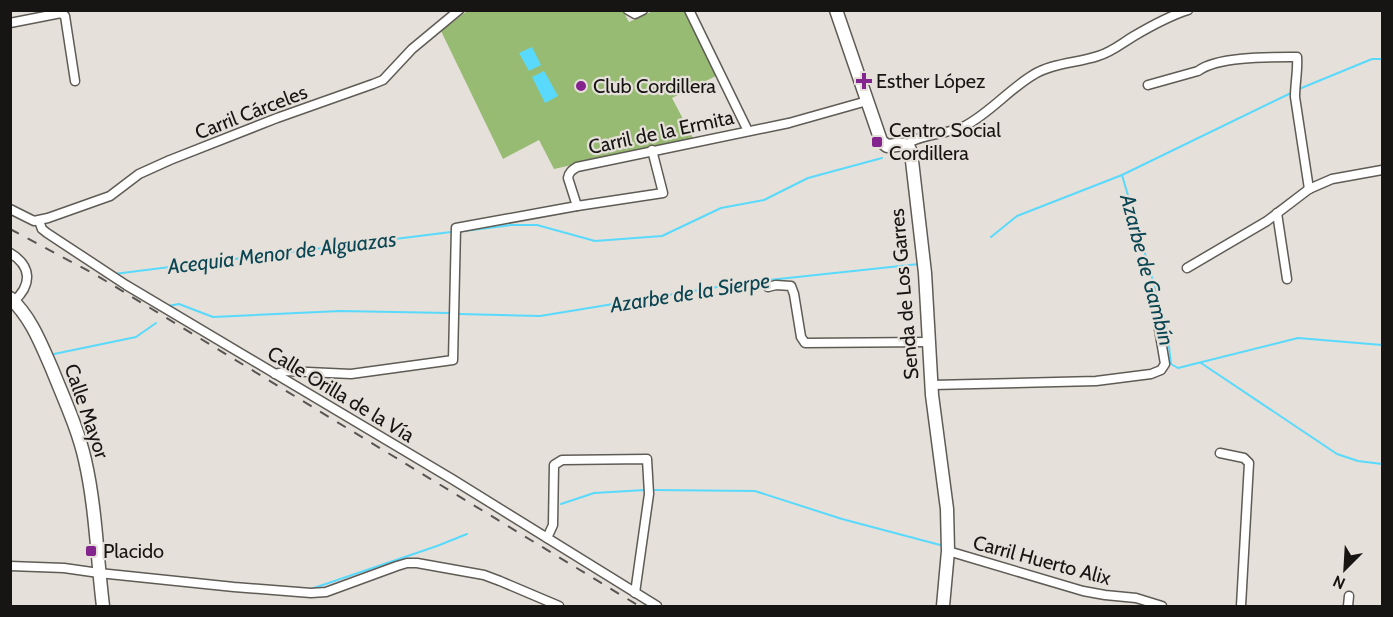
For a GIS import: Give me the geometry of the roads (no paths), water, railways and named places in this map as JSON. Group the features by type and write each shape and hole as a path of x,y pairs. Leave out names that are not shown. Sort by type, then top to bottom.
{"street":[{"name":"Carril Cárceles","path":"39,221 110,196 139,174 170,160 382,80 412,49 459,10"},
{"path":"628,10 636,14 644,10"},
{"path":"689,10 748,131"},
{"path":"836,10 876,129 884,145 888,146 907,145 914,140 964,126 1039,71 1114,50 1158,22 1188,10"},
{"path":"10,23 62,13 65,16 75,81"},
{"path":"1148,85 1198,70 1203,66 1224,62 1252,58 1297,57 1295,97 1309,189"},
{"name":"Carril de la Ermita","path":"577,206 568,178 572,170 577,167 789,123 867,101"},
{"name":"Senda de Los Garres","path":"907,145 911,152 932,385 946,500 948,551 943,606"},
{"path":"275,374 286,371 351,374 453,360 456,228 663,193 652,150"},
{"path":"1187,268 1267,221 1309,189 1332,179 1383,170"},
{"name":"Calle Orilla de la Vía","path":"10,209 39,221 44,231 165,309 452,479 657,606"},
{"path":"1277,213 1287,279"},
{"path":"10,253 22,263 27,276 27,285 15,302"},
{"path":"768,287 791,286 801,337 805,343 929,342"},
{"name":"Calle Mayor","path":"15,302 30,322 46,356 82,448 90,485 103,606"},
{"path":"932,385 1096,381 1151,374 1161,370 1165,364 1158,323"},
{"path":"1220,453 1244,458 1249,463 1241,606"},
{"path":"547,538 553,525 554,465 562,460 647,459 649,494 635,593"},
{"name":"Carril Huerto Alix","path":"948,551 1083,591 1136,598 1161,606"},
{"path":"10,566 64,567 99,573 311,593 326,592 397,566 417,563 484,575 559,606"},
{"path":"1348,606 1349,596"}],"water":[{"path":"532,47 541,65 529,71 519,53"},
{"path":"544,71 558,96 545,103 532,77"}],"waterway":[{"name":"Azarbe de la Sierpe","path":"1299,89 1372,59 1382,59"},
{"name":"Azarbe de la Sierpe","path":"991,237 1017,216 1122,175 1291,93"},
{"name":"Acequia Menor de Alguazas","path":"464,231 511,225 537,225 595,241 662,236 721,208 764,200 808,178 882,158"},
{"name":"Azarbe de Gambín","path":"1122,175 1167,329 1171,364 1178,368 1298,338 1382,345"},
{"name":"Acequia Menor de Alguazas","path":"114,274 451,232"},
{"name":"Azarbe de la Sierpe","path":"460,314 540,316 742,283 919,264"},
{"name":"Azarbe de la Sierpe","path":"168,306 179,304 213,317 340,311 449,313"},
{"name":"Azarbe de la Sierpe","path":"54,354 136,337 156,323"},
{"path":"1201,363 1337,454 1358,461 1382,464"},
{"path":"561,504 594,493 645,490"},
{"path":"655,490 755,491 842,519 944,546"},
{"path":"311,589 467,534"}],"railway":[{"path":"10,229 96,275 639,606"}],"place":[{"name":"Esther López","path":"864,81"},
{"name":"Club Cordillera","path":"581,86"},
{"name":"Centro Social Cordillera","path":"877,142"},
{"name":"Placido","path":"91,551"}]}
